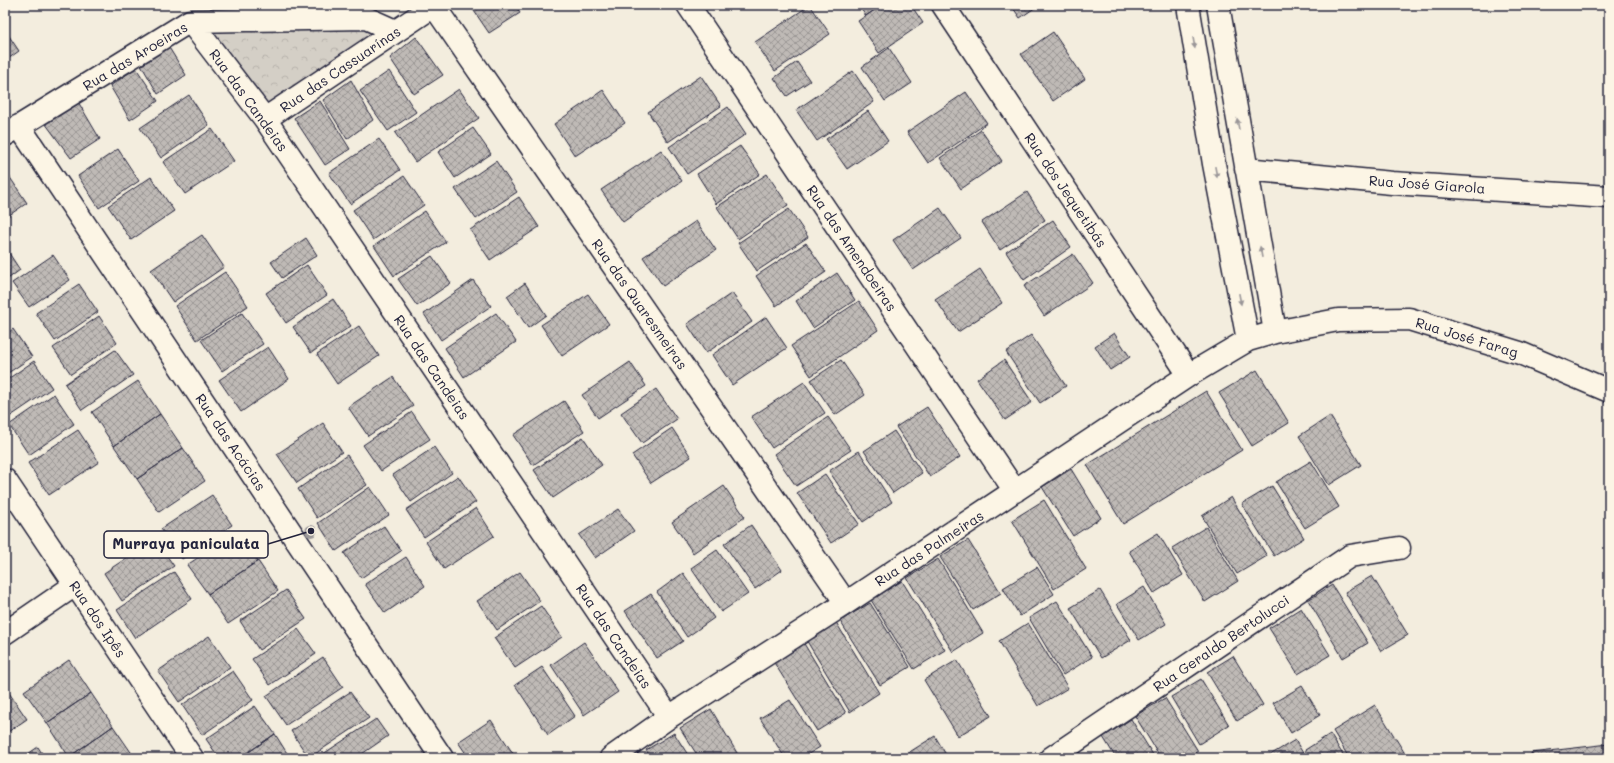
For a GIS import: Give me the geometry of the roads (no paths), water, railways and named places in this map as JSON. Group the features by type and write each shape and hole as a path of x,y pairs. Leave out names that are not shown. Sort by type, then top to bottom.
{"street":[{"name":"Rua das Cassuarínas","path":"265,119 434,5"},
{"name":"Rua das Quaresmeiras","path":"434,5 846,603"},
{"name":"Rua das Amendoeiras","path":"688,5 1015,491"},
{"name":"Rua dos Jequetibás","path":"943,5 1189,375"},
{"path":"1188,5 1214,164 1248,340"},
{"path":"1218,5 1275,332"},
{"name":"Rua das Aroeiras","path":"12,130 190,21 366,18 394,31"},
{"name":"Rua das Candeias","path":"190,21 265,119 669,717"},
{"name":"Rua das Acácias","path":"12,130 442,758"},
{"name":"Rua José Giarola","path":"1246,169 1392,182 1609,197"},
{"name":"Rua José Farag","path":"1248,340 1275,332 1338,320 1409,319 1520,353 1609,391"},
{"name":"Rua das Palmeiras","path":"611,758 669,717 846,603 1189,375 1248,340"},
{"name":"Rua dos Ipês","path":"5,480 189,757"},
{"name":"Rua Geraldo Bertolucci","path":"1051,758 1350,556 1398,548"},
{"path":"5,632 75,585"}],"place":[{"name":"Murraya paniculata","path":"311,531"}]}
